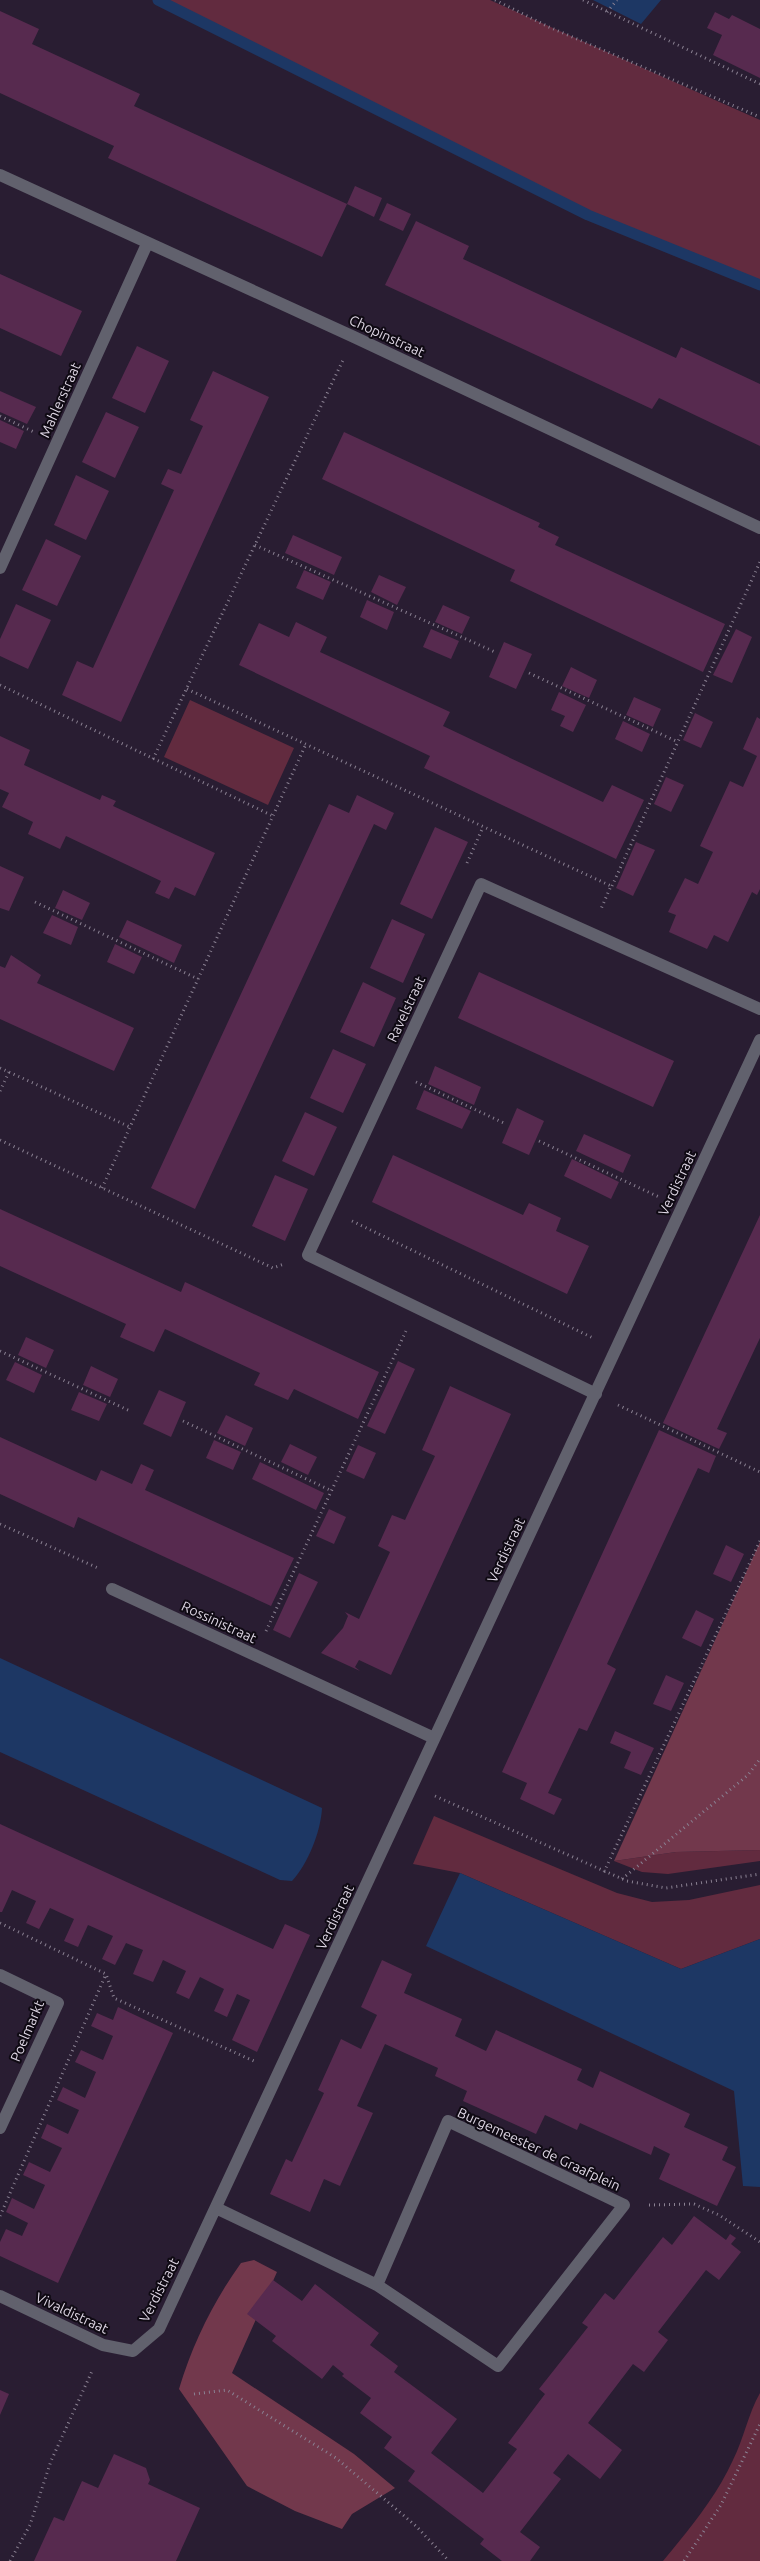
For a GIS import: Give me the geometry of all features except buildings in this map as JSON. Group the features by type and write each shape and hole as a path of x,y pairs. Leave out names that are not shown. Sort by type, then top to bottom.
{"street":[{"name":"Chopinstraat","path":"0,175 147,244 354,337 760,528"},
{"name":"Mahlerstraat","path":"0,568 147,244"},
{"path":"481,884 760,1009"},
{"name":"Ravelstraat","path":"308,1255 481,884"},
{"name":"Verdistraat","path":"133,2351 159,2329 759,1047"},
{"path":"308,1255 596,1394"},
{"name":"Rossinistraat","path":"112,1589 434,1738"},
{"name":"Poelmarkt","path":"0,1975 58,2003 0,2128"},
{"name":"Burgemeester de Graafplein","path":"216,2208 377,2285 498,2366 624,2205 448,2121 377,2285"},
{"name":"Vivaldistraat","path":"0,2296 103,2345 133,2351"}],"path":[{"path":"495,0 549,27 760,117"},
{"path":"583,0 760,84"},
{"path":"607,12 617,0"},
{"path":"153,759 354,337"},
{"path":"0,416 57,443"},
{"path":"255,545 495,652"},
{"path":"590,932 760,562"},
{"path":"529,674 678,742"},
{"path":"0,685 273,816"},
{"path":"187,689 611,886"},
{"path":"102,1188 306,744"},
{"path":"481,884 466,862 483,827"},
{"path":"35,902 198,979"},
{"path":"0,1068 130,1127"},
{"path":"0,1091 9,1072"},
{"path":"394,1072 506,1124"},
{"path":"0,1140 273,1268 308,1255"},
{"path":"540,1141 683,1207"},
{"path":"329,1210 617,1349"},
{"path":"255,1655 416,1308"},
{"path":"0,1351 130,1411"},
{"path":"596,1394 760,1472"},
{"path":"183,1421 332,1491"},
{"path":"0,1524 97,1566 112,1589"},
{"path":"604,1872 760,1541"},
{"path":"622,1879 741,1781 760,1759"},
{"path":"412,1786 622,1879 666,1888 760,1874"},
{"path":"0,1923 106,1974 114,1998 279,2073"},
{"path":"0,2216 106,1974"},
{"path":"624,2205 694,2204 719,2215 760,2242"},
{"path":"10,2561 30,2526 51,2461 103,2345"},
{"path":"194,2394 227,2390 336,2458 416,2526 449,2561"},
{"path":"684,2561 721,2505 760,2424"}],"shaded area":[{"path":"158,0 490,0 760,120 760,285 588,215"},
{"path":"190,700 294,748 268,805 164,757"},
{"path":"760,1542 760,1850 676,1852 614,1861"},
{"path":"434,1816 617,1893 652,1902 689,1900 760,1885 760,1939 681,1969 460,1873 413,1864"},
{"path":"760,1850 760,1861 668,1874 642,1872 614,1861 676,1852"},
{"path":"254,2260 277,2272 232,2373 354,2454 395,2488 352,2514 342,2529 295,2511 247,2486 179,2389 197,2339 221,2293 241,2263"},
{"path":"760,2393 760,2561 663,2561 683,2537 718,2488 737,2452 752,2409"}],"water":[{"path":"593,0 661,0 641,24"},
{"path":"0,1658 322,1808 313,1847 298,1874 292,1881 280,1880 0,1752"},
{"path":"460,1873 681,1969 760,1939 760,2187 743,2186 734,2091 426,1946"}],"waterway":[{"path":"158,0 588,215 760,285"}]}
